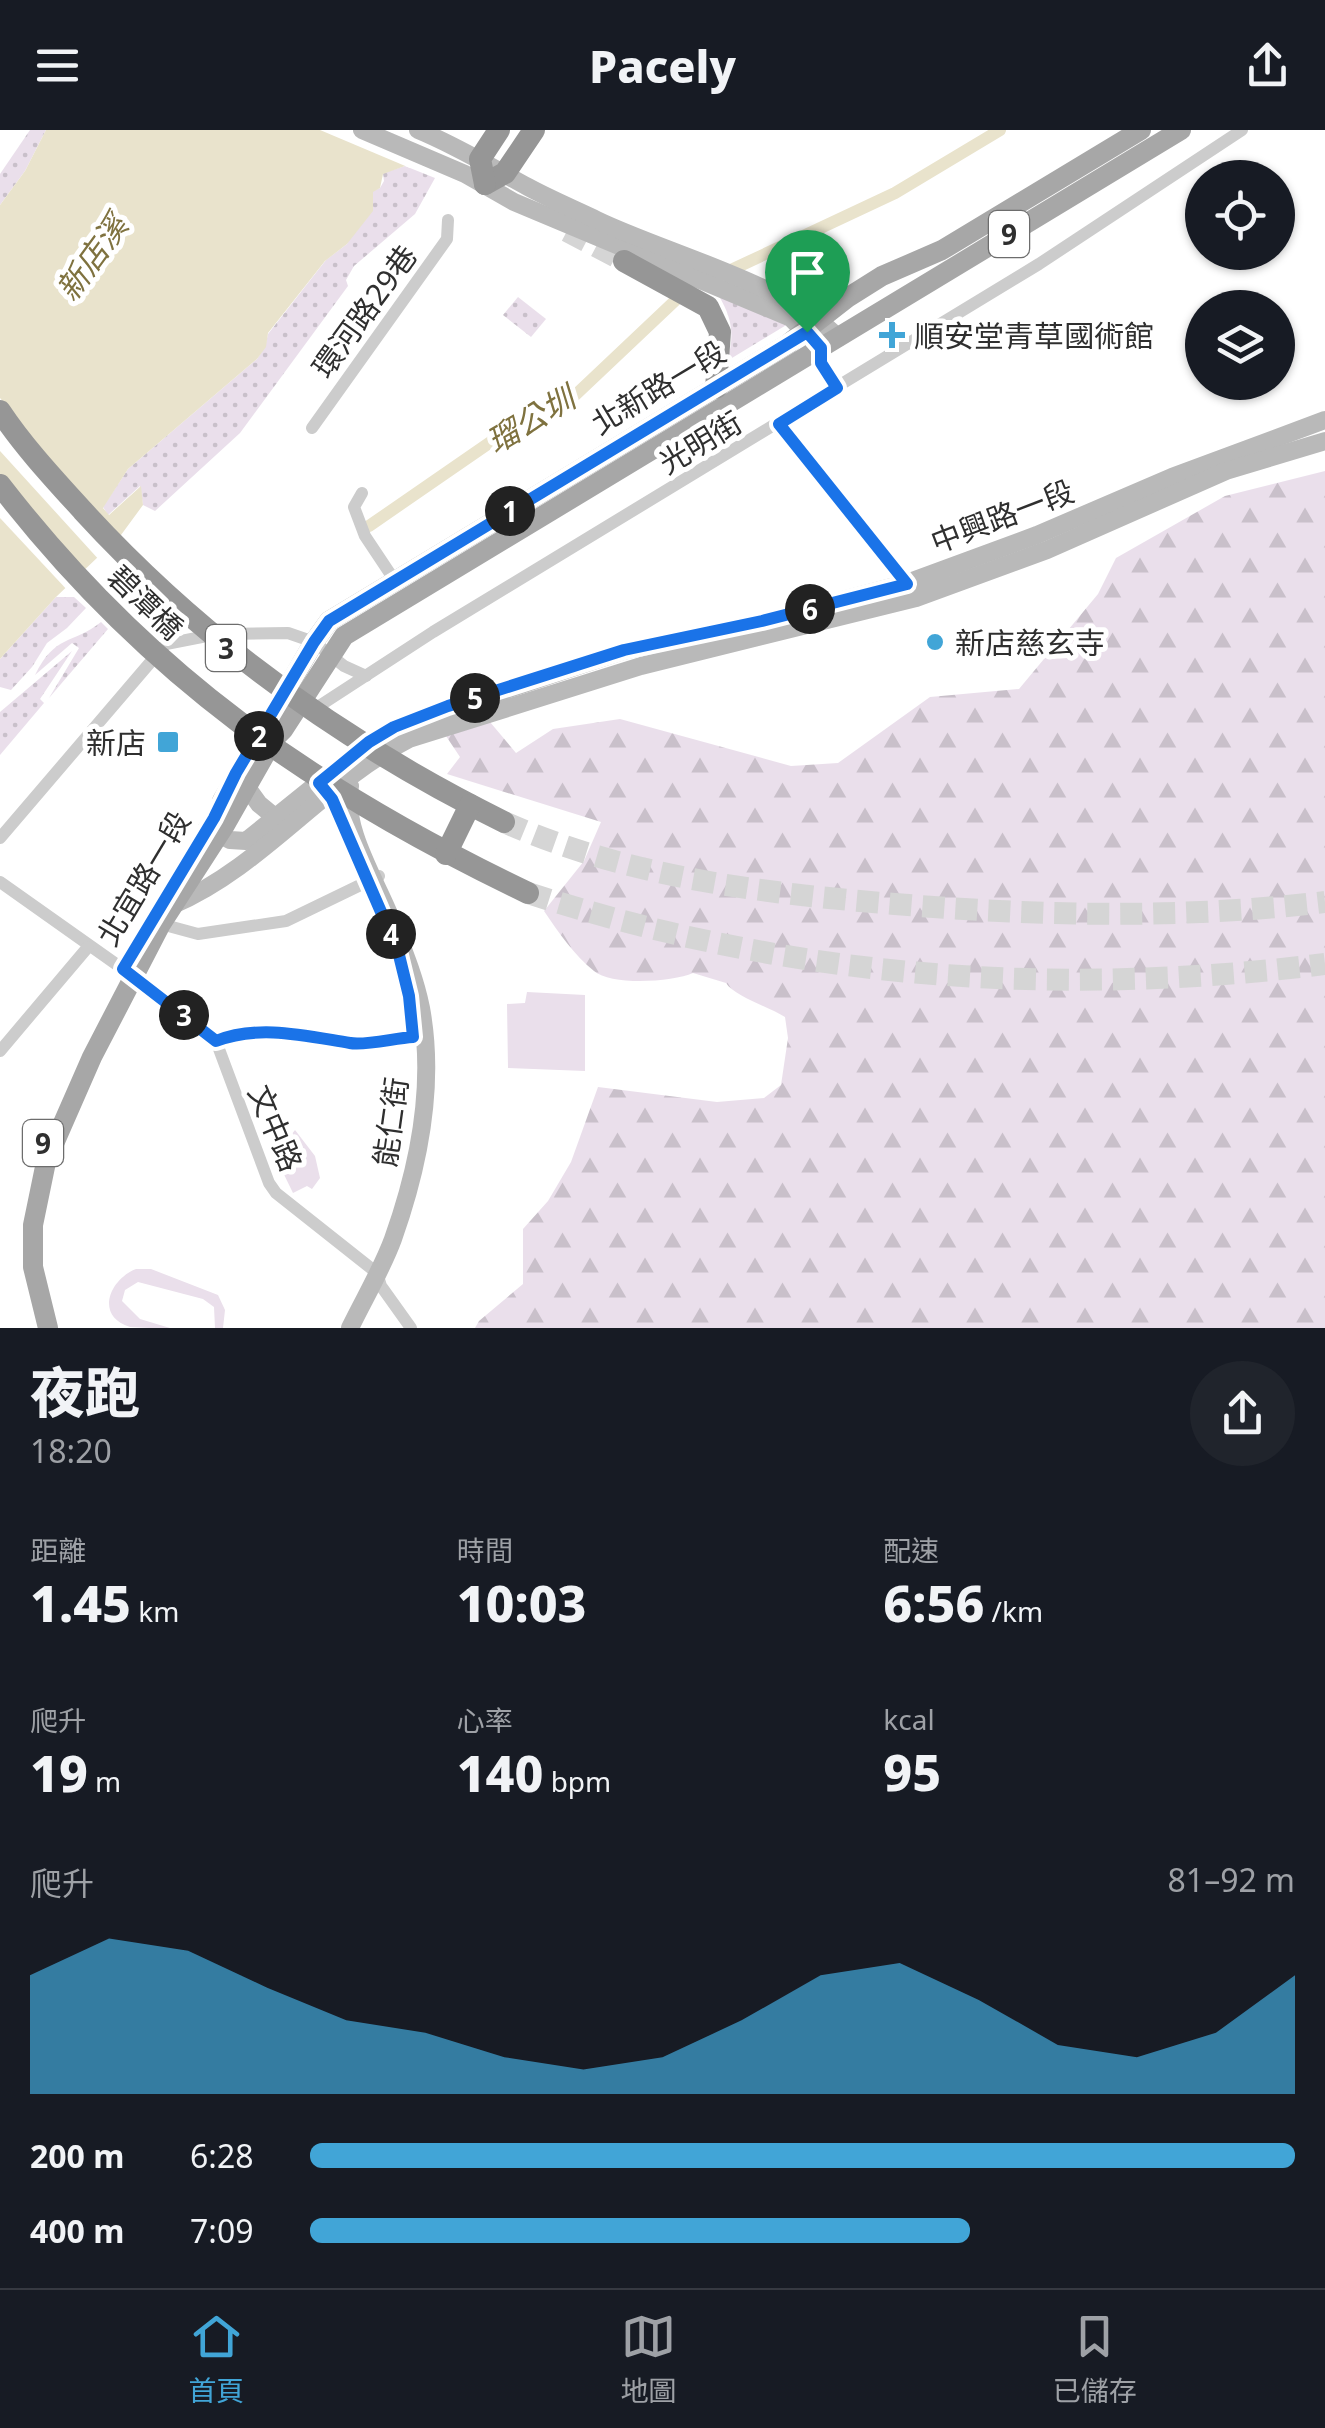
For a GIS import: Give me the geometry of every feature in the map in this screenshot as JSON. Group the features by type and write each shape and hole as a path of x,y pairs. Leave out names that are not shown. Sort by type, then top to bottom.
{"highway":[{"path":"491,171 499,130"},
{"path":"491,171 519,130"},
{"path":"491,171 534,130"},
{"path":"624,261 708,306 720,332 716,388"},
{"name":"碧潭橋","path":"0,411 59,485 127,559 204,630 320,717 504,822"},
{"name":"碧潭橋","path":"0,485 132,633 231,718 356,804 446,854 528,893"},
{"path":"446,854 470,805"}],"main road":[{"name":"北新路一段","path":"314,642 329,621 716,388 814,325 846,298 882,276 942,250 1140,130"},
{"name":"北新路一段","path":"331,656 344,636 1182,130"},
{"name":"北宜路一段","path":"48,1328 32,1267 34,1225 46,1162 128,973 174,905 314,642"},
{"name":"北宜路一段","path":"37,1328 21,1268 27,1188 44,1142 128,973 210,837 331,656"}],"street":[{"path":"362,130 453,168 491,171 514,202 814,325"},
{"path":"418,130 458,147 491,171 779,296 829,343 821,363 837,388"},
{"name":"光明街","path":"283,730 432,632 1080,239 1242,130"},
{"name":"環河路29巷","path":"312,428 447,239 448,220"},
{"path":"653,258 672,276 708,294 724,314 729,344 716,388"},
{"path":"779,296 846,298"},
{"name":"中興路一段","path":"912,591 1172,476 1325,420"},
{"path":"779,424 912,591"},
{"name":"中興路一段","path":"210,837 246,841 276,818 326,792 409,739 638,658 912,591 1047,550 1226,471 1325,441"},
{"path":"362,493 354,508 363,530 395,580"},
{"path":"0,838 166,644 216,634 288,633 314,642 366,676"},
{"name":"能仁街","path":"354,1319 404,1205 421,1130 426,1053 421,1008 411,970 349,816 347,798 351,782 368,756 402,732 638,658"},
{"path":"246,786 258,804 276,818"},
{"path":"0,882 216,1041 263,1031 328,1037 353,1044 413,1037 409,996 398,951 374,879 326,792"},
{"name":"中興路一段","path":"174,905 204,892 260,850 326,792"},
{"path":"210,837 238,854 260,850"},
{"path":"161,924 198,934 286,921 374,879"},
{"path":"0,1051 88,947"},
{"name":"文中路","path":"216,1041 256,1157 269,1183 276,1193 377,1273 411,1328"}],"green space":[{"path":"30,130 46,130 25,171 0,205 0,174"},
{"path":"405,166 435,178 415,214 354,266 346,280 348,286 240,433 155,511 143,505 140,486 108,515 103,507 128,469 257,359 268,334 326,260 347,244 373,191 384,181 383,173"},
{"path":"719,296 788,324 727,361 731,327"},
{"path":"518,297 546,319 531,337 503,315"},
{"path":"1325,471 1325,1328 475,1328 523,1284 523,1229 548,1201 571,1162 598,1087 717,1102 764,1098 781,1085 788,1038 785,1017 744,997 726,983 693,973 628,981 602,976 587,965 544,911 584,861 601,822 447,774 460,757 446,736 490,722 516,753 553,729 620,719 791,766 838,763 930,697 1019,689 1098,594 1116,558 1225,496"},
{"path":"56,597 74,597 86,608 47,643 11,690 0,687 0,659"},
{"path":"101,622 108,629 49,698 79,648 72,643 35,675 42,662 57,646"},
{"path":"72,651 40,699 44,703 0,755 0,712"},
{"path":"527,992 585,995 585,1071 508,1068 507,1004 525,1003"},
{"path":"295,1130 315,1156 320,1178 312,1189 307,1186 293,1193 275,1156"},
{"path":"136,1269 151,1269 218,1295 225,1310 223,1328 215,1328 214,1307 203,1299 138,1282 125,1290 122,1301 140,1319 170,1328 130,1327 119,1322 112,1315 110,1298 119,1281"}],"water":[{"name":"新店溪","path":"46,130 443,130 405,166 383,174 380,188 373,192 373,211 347,244 325,261 268,333 266,347 257,359 128,469 103,508 109,515 141,486 143,505 121,535 56,597 0,659 0,205 25,171"}],"pier":[{"path":"320,130 448,130 410,168"},
{"path":"0,398 84,503 122,541 101,562 0,451"},
{"path":"0,476 88,574 69,592 0,518"}],"waterway":[{"name":"瑠公圳","path":"731,270 895,193 1000,130"},
{"name":"瑠公圳","path":"369,526 508,430 569,401 679,297"}],"tunnel":[{"path":"567,231 624,261"},
{"path":"504,822 551,841 646,869 745,888 845,900 1110,914 1325,902"},
{"path":"528,893 725,945 922,973 1122,979 1325,964"}],"place":[{"name":"順安堂青草國術館","path":"892,335"},
{"name":"新店慈玄寺","path":"935,642"},
{"name":"新店","path":"168,742"}],"route":[{"path":"807,332 821,348 821,363 837,388 779,424 907,584 762,621 624,650 448,706 394,727 319,783 332,799 398,951 409,996 413,1037 353,1044 316,1035 263,1031 216,1041 123,969 329,621 807,332"}]}
